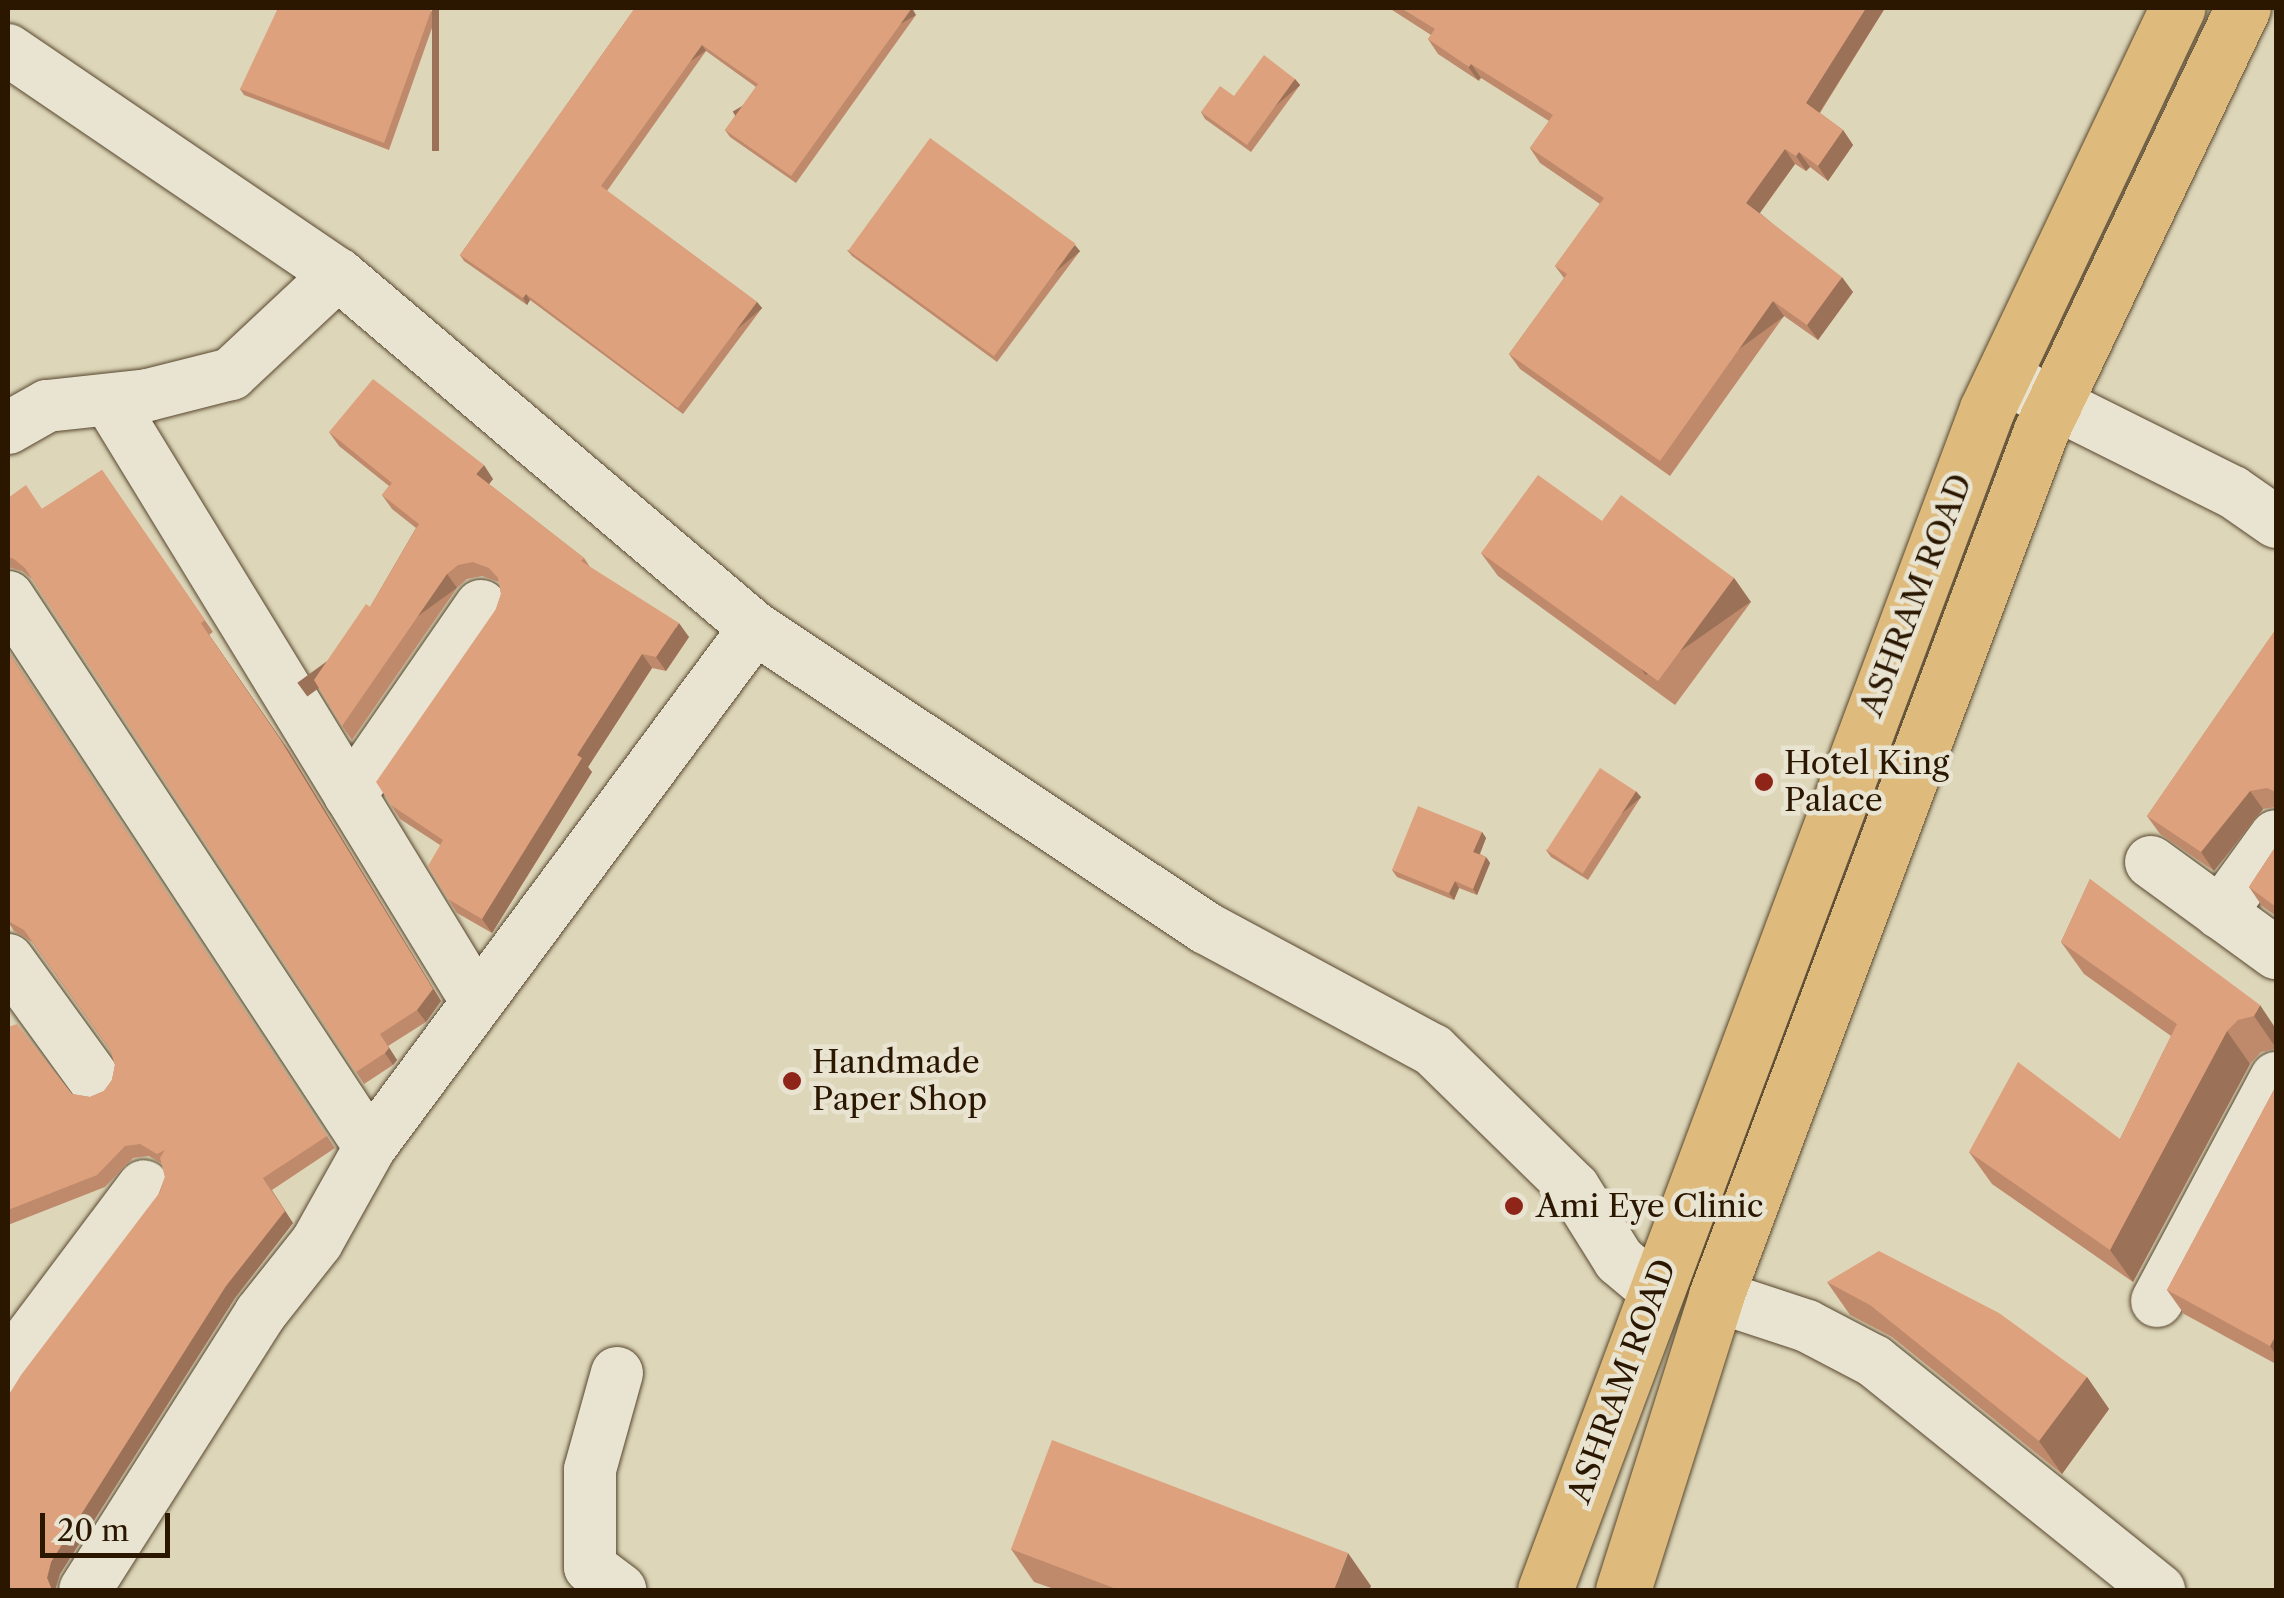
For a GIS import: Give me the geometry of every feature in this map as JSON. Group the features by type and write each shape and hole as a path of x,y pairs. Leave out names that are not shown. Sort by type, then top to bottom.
{"main road":[{"name":"ASHRAM ROAD","path":"1545,1590 1835,808 2002,377 2177,8"},
{"name":"ASHRAM ROAD","path":"1623,1590 1716,1296 2055,401 2243,8"}],"street":[{"path":"8,50 338,274 754,628 1206,928 1433,1050 1574,1188 1620,1260 1656,1290"},
{"path":"8,428 47,406 148,396 231,374 338,274"},
{"path":"2002,377 2233,492 2276,522"},
{"path":"109,400 477,1002"},
{"path":"8,597 370,1147"},
{"path":"350,795 481,606"},
{"path":"85,1590 260,1314 317,1242 370,1147 754,628"},
{"path":"2220,913 2276,836"},
{"path":"2151,862 2276,953"},
{"path":"8,960 94,1079"},
{"path":"2157,1301 2276,1078"},
{"path":"8,1367 144,1186"},
{"path":"1716,1296 1807,1326 1874,1361 2159,1590"},
{"path":"617,1373 590,1470 590,1567 620,1590"}],"building":[{"path":"278,8 432,8 384,143 240,89"},
{"path":"635,8 912,8 791,176 725,130 758,84 702,45 601,186 757,302 678,408 526,294 523,298 460,255"},
{"path":"1401,8 1866,8 1806,103 1843,130 1818,166 1799,152 1796,156 1785,149 1746,203 1842,277 1807,325 1773,301 1660,461 1509,354 1567,274 1555,266 1604,198 1530,148 1553,115 1428,39 1435,29"},
{"path":"1264,55 1295,79 1247,145 1201,112 1220,86 1234,96"},
{"path":"930,138 1076,244 994,356 848,250"},
{"path":"373,379 484,465 476,474 584,558 581,561 679,623 656,657 642,654 577,755 582,758 482,919 448,899 428,866 443,840 391,805 376,782 496,609 501,594 498,578 489,568 473,562 458,565 447,574 342,726 314,680 366,604 370,607 419,524 382,495 392,483 329,432"},
{"path":"102,470 205,620 201,623 280,739 433,989 417,1010 380,1034 389,1048 385,1053 356,1072 25,568 8,557 8,498 26,485 42,509"},
{"path":"1538,475 1602,521 1621,495 1734,578 1658,681 1481,553"},
{"path":"2276,629 2276,792 2267,788 2250,791 2201,852 2147,816"},
{"path":"8,652 327,1136 263,1178 285,1211 226,1286 51,1562 47,1578 52,1590 8,1590 8,1396 160,1192 165,1177 160,1158 165,1150 157,1154 140,1144 125,1146 97,1175 8,1210 8,1027 17,1024 72,1094 90,1097 104,1091 112,1080 115,1065 110,1049 24,930 8,921"},
{"path":"1600,768 1636,791 1583,874 1547,850"},
{"path":"1418,806 1482,832 1473,852 1486,857 1473,889 1455,881 1449,893 1392,870"},
{"path":"2276,846 2276,907 2249,887"},
{"path":"2090,879 2260,1005 2254,1016 2238,1020 2227,1031 2110,1250 1969,1152 2018,1062 2120,1139 2177,1024 2061,942"},
{"path":"2276,1086 2276,1335 2270,1346 2167,1290"},
{"path":"1879,1251 1999,1313 2087,1377 2039,1441 1870,1305 1827,1282"},
{"path":"1052,1440 1348,1553 1334,1590 1119,1590 1011,1549"}],"place":[{"name":"Hotel King Palace","path":"1764,782"},
{"name":"Handmade Paper Shop","path":"792,1081"},
{"name":"Ami Eye Clinic","path":"1514,1206"}]}
